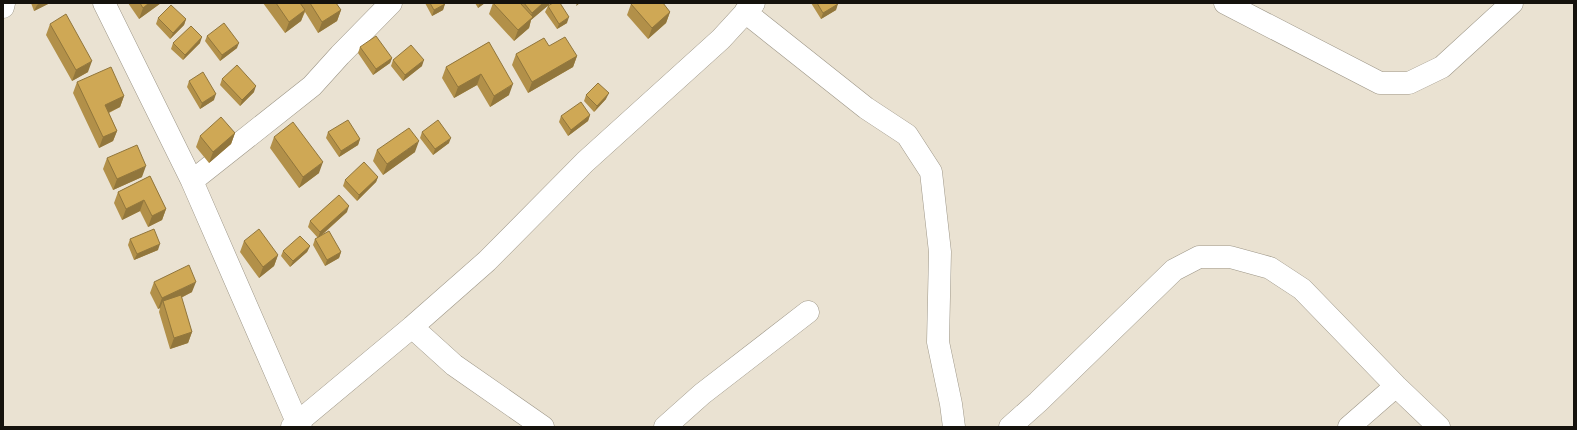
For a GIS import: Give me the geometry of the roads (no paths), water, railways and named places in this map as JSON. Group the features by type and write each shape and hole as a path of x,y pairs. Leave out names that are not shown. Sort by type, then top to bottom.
{"street":[{"path":"3,7 4,3"},
{"path":"104,3 192,181 297,425 487,261 585,162 721,39 750,8 866,108 907,135 931,172 940,252 938,342 951,404 954,427"},
{"path":"192,181 312,86 391,3"},
{"path":"1225,3 1380,83 1409,83 1442,67 1512,3"},
{"path":"1010,427 1038,402 1174,270 1199,257 1230,257 1270,268 1302,289 1396,386 1439,427"},
{"path":"665,427 702,394 808,312"},
{"path":"412,327 454,365 543,427"},
{"path":"1349,427 1396,386"}]}
